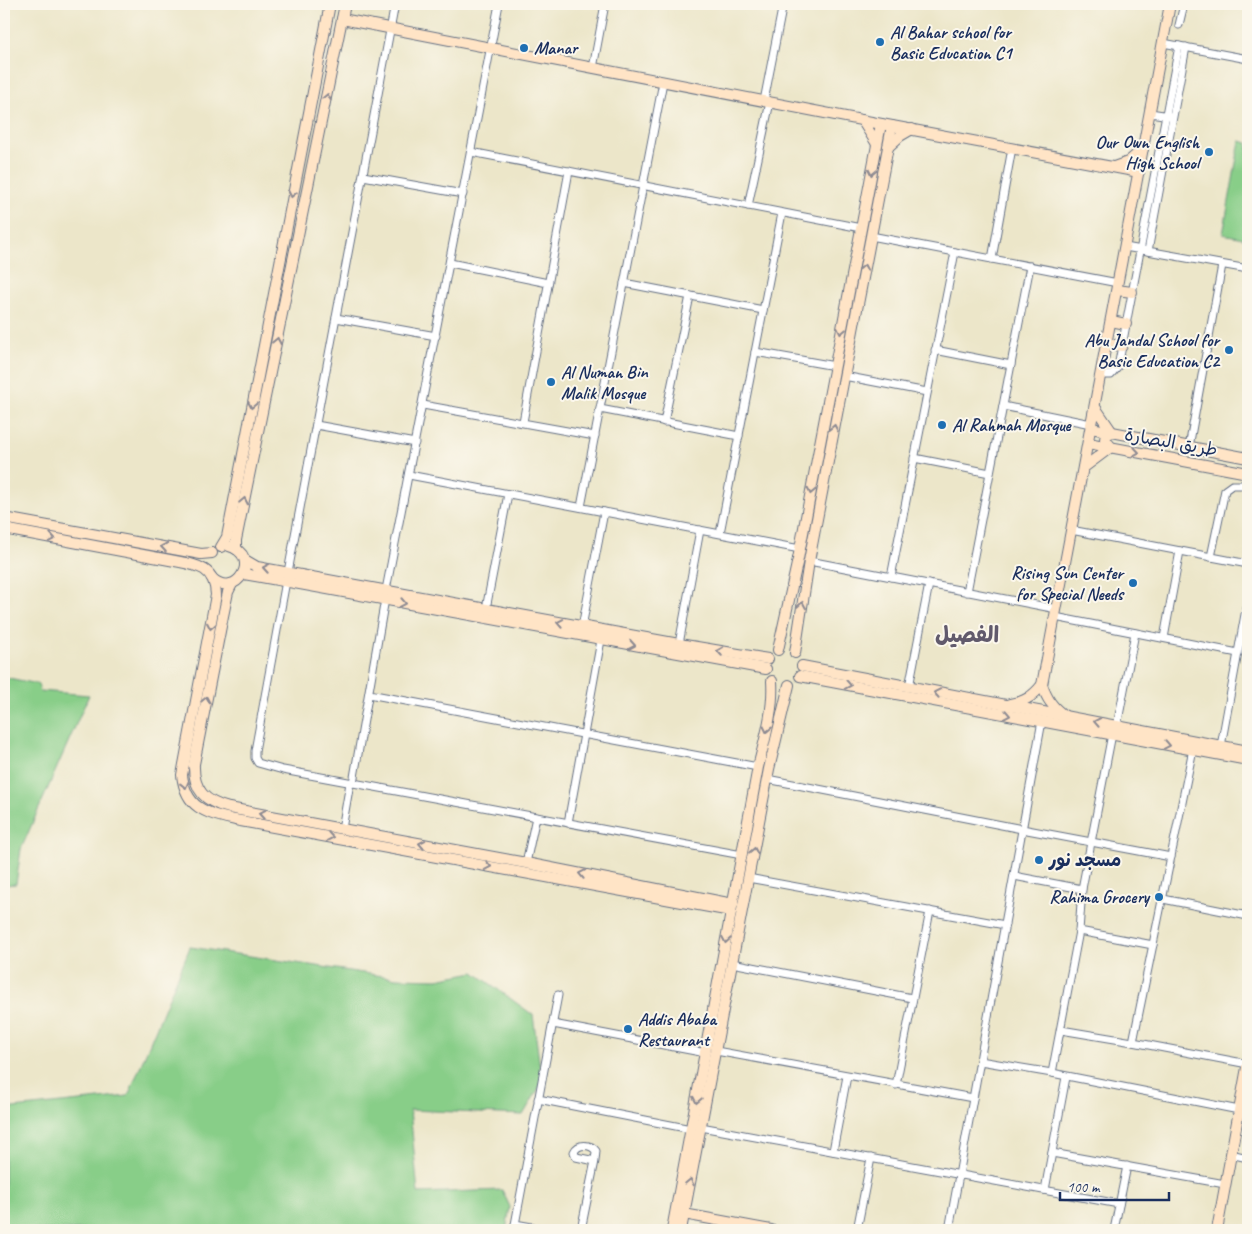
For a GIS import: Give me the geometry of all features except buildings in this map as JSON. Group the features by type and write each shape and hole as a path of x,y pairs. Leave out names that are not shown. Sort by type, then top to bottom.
{"street":[{"path":"330,4 227,538 221,547 212,553 207,562 216,595 182,775 188,796 194,805 203,811 235,820 732,907"},
{"path":"236,549 236,540 345,4"},
{"path":"395,4 287,576 255,758 258,764 266,767 742,855"},
{"path":"342,829 369,694 385,595 499,4"},
{"path":"593,68 605,4"},
{"path":"748,206 783,4"},
{"path":"1005,705 1019,703 1032,697 1042,685 1170,4"},
{"path":"1179,25 1184,4"},
{"path":"342,19 912,130 1139,172"},
{"path":"1164,43 1248,58"},
{"path":"1148,251 1182,46"},
{"path":"316,74 318,92 314,113 317,118 322,116"},
{"path":"580,507 663,82"},
{"path":"1150,113 1169,116"},
{"path":"1101,375 1111,375 1116,370 1169,116"},
{"path":"862,120 877,144"},
{"path":"767,664 778,650 800,548 881,124"},
{"path":"795,653 809,561 892,126"},
{"path":"888,147 900,136 912,130"},
{"path":"302,146 307,142 313,145 308,186"},
{"path":"992,259 1012,148"},
{"path":"1113,167 1128,162 1144,148"},
{"path":"471,152 861,228"},
{"path":"1113,167 1128,175 1134,183 1135,195"},
{"path":"523,422 569,171"},
{"path":"363,176 463,194"},
{"path":"720,534 782,213"},
{"path":"871,236 1030,266 1117,286 1132,292"},
{"path":"1125,247 1248,269"},
{"path":"890,577 955,252"},
{"path":"450,263 548,283"},
{"path":"1189,447 1222,265"},
{"path":"967,592 1030,266"},
{"path":"624,283 763,310"},
{"path":"664,422 690,296"},
{"path":"336,318 436,336"},
{"path":"1111,321 1126,324"},
{"path":"1107,344 1122,346"},
{"path":"935,350 1011,365"},
{"path":"755,352 835,366"},
{"path":"844,376 927,392"},
{"path":"423,405 595,436"},
{"path":"1003,406 1091,426"},
{"path":"1083,468 1111,447 1105,439 1106,435 1112,432 1095,407"},
{"path":"600,409 739,436"},
{"path":"316,425 415,443"},
{"name":"طريق البصارة","path":"1091,426 1112,432 1248,458"},
{"name":"طريق البصارة","path":"1088,443 1248,473"},
{"path":"914,458 990,473"},
{"path":"409,475 800,548"},
{"path":"1211,557 1225,490 1232,485 1248,486"},
{"path":"486,609 508,494"},
{"path":"582,627 604,512"},
{"path":"4,518 201,554 212,553"},
{"path":"4,529 202,566 219,584 232,584 238,581 244,574 245,560"},
{"path":"679,644 700,530"},
{"path":"1071,530 1248,564"},
{"path":"221,547 226,546 236,549 245,560 255,566 287,576 601,640 767,664"},
{"path":"1164,638 1180,551"},
{"path":"809,561 967,592 1135,632 1238,653"},
{"path":"244,574 287,576"},
{"path":"232,584 225,606 196,755 194,775 196,784 208,800 218,805 526,863 685,899"},
{"path":"909,687 929,584"},
{"path":"385,595 486,609 679,644 767,664"},
{"path":"1221,746 1248,598"},
{"path":"1052,1073 1079,932 1082,889 1091,841 1135,632"},
{"path":"568,823 601,640"},
{"path":"772,681 780,685 789,685 795,682 801,671 800,659 795,653 787,650 778,650"},
{"path":"711,1052 732,907 773,697 772,681 767,664"},
{"path":"801,671 909,687 1065,716 1193,749 1248,760"},
{"path":"801,671 1042,722 1115,730 1248,751"},
{"path":"672,1230 732,963 767,779 789,685"},
{"path":"1042,685 1048,700 1065,716"},
{"path":"369,694 758,767"},
{"path":"949,1230 1042,722"},
{"path":"1133,1042 1193,749"},
{"path":"767,779 1022,830 1171,857"},
{"path":"526,863 536,817"},
{"path":"1014,876 1082,889"},
{"path":"748,878 1005,925"},
{"path":"1162,899 1248,916"},
{"path":"896,1085 930,911"},
{"path":"1079,932 1153,946"},
{"path":"732,963 912,998"},
{"path":"549,1230 514,1227 558,995"},
{"path":"553,1024 973,1098"},
{"path":"1061,1030 1248,1063 1224,1184 1217,1230"},
{"path":"980,1061 1052,1073 1239,1110"},
{"path":"833,1151 847,1076"},
{"path":"1045,1190 1066,1077"},
{"path":"538,1099 1119,1204"},
{"path":"681,1230 696,1128"},
{"path":"1052,1153 1224,1184"},
{"path":"1230,1154 1248,1158"},
{"path":"857,1230 871,1158"},
{"path":"581,1230 594,1162"},
{"path":"1114,1230 1127,1166"},
{"path":"684,1214 771,1230"}],"green space":[{"path":"1240,141 1248,143 1248,239 1223,234"},
{"path":"4,677 38,684 40,691 89,695 21,849 16,884 4,885"},
{"path":"190,947 396,978 437,979 474,972 533,1015 542,1083 523,1115 410,1110 418,1193 502,1190 510,1207 506,1230 4,1230 4,1109 128,1096"}],"place":[{"name":"Al Bahar school for Basic Education C1","path":"880,42"},
{"name":"Manar","path":"524,48"},
{"name":"Our Own English High School","path":"1209,152"},
{"name":"Abu Jandal School for Basic Education C2","path":"1229,350"},
{"name":"Al Numan Bin Malik Mosque","path":"551,382"},
{"name":"Al Rahmah Mosque","path":"942,425"},
{"name":"Rising Sun Center for Special Needs","path":"1133,583"},
{"name":"مسجد نور","path":"1039,860"},
{"name":"Rahima Grocery","path":"1159,897"},
{"name":"Addis Ababa Restaurant","path":"628,1029"}],"district":[{"name":"الفصيل","path":"967,635"}]}
